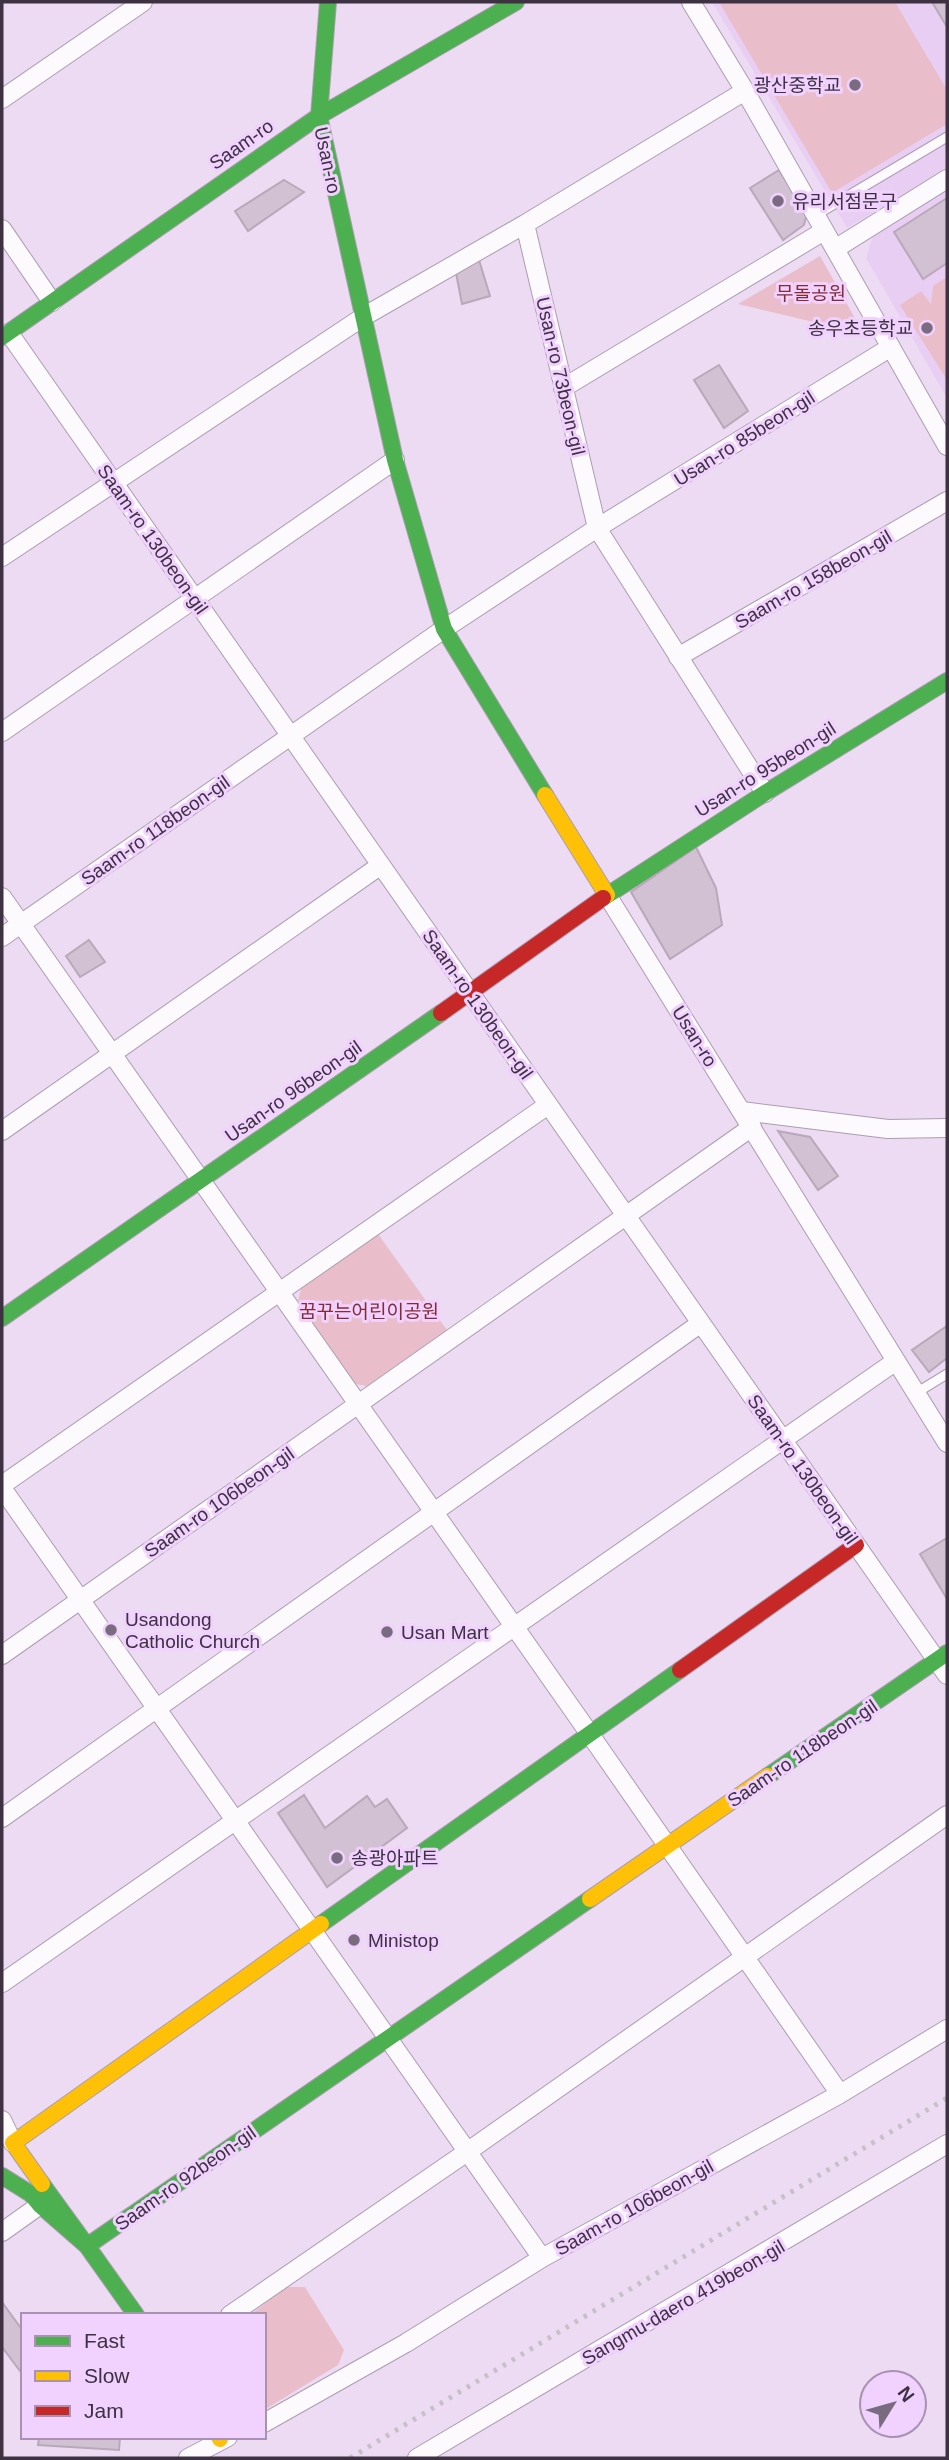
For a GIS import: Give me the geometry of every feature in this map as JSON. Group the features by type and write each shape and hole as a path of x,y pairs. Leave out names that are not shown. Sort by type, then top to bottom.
{"street":[{"path":"2,99 144,2"},
{"name":"Usan-ro","path":"328,2 319,116 395,460 444,629 947,1443"},
{"name":"Saam-ro","path":"5,335 319,116 516,2"},
{"path":"691,2 745,91 947,446"},
{"path":"2,557 363,317 525,224 745,91"},
{"path":"835,249 947,179"},
{"path":"563,388 820,223"},
{"name":"Usan-ro 73beon-gil","path":"525,224 597,528"},
{"path":"2,229 52,302"},
{"name":"Saam-ro 130beon-gil","path":"5,335 113,482 856,1545 944,1663"},
{"name":"Usan-ro 85beon-gil","path":"444,629 597,528 891,347"},
{"path":"2,732 395,460"},
{"name":"Saam-ro 158beon-gil","path":"678,657 947,501"},
{"path":"597,528 765,793"},
{"path":"290,736 444,629"},
{"name":"Usan-ro 95beon-gil","path":"607,895 765,793 947,681"},
{"name":"Saam-ro 118beon-gil","path":"20,923 290,736"},
{"path":"2,1130 381,865"},
{"name":"Usan-ro 96beon-gil","path":"2,1318 607,895"},
{"path":"2,897 840,2094"},
{"path":"2,936 20,923"},
{"path":"279,1292 548,1105"},
{"path":"742,1111 888,1129 947,1128"},
{"path":"358,1404 752,1127"},
{"name":"Saam-ro 106beon-gil","path":"279,1292 2,1487 542,2258 840,2094 947,2029"},
{"path":"2,1818 701,1323"},
{"path":"2,1983 896,1362"},
{"name":"Saam-ro 106beon-gil","path":"80,1600 358,1404"},
{"path":"13,2143 856,1545"},
{"path":"2,1655 80,1600"},
{"name":"Saam-ro 118beon-gil","path":"666,1845 944,1663"},
{"path":"233,2313 947,1815"},
{"path":"387,2039 666,1845"},
{"name":"Saam-ro 92beon-gil","path":"87,2246 387,2039"},
{"path":"2,2120 13,2143 135,2313"},
{"name":"Sangmu-daero 419beon-gil","path":"417,2458 947,2144"},
{"path":"2,2176 31,2193 40,2205 87,2246"},
{"path":"2,2232 40,2205"},
{"path":"266,2422 406,2343 542,2258"},
{"path":"188,2458 220,2439"}],"lane":[{"path":"820,223 947,137"},
{"path":"916,1393 947,1374"}],"shaded area":[{"name":"광산중학교","path":"712,2 947,2 947,169 847,228"},
{"name":"송우초등학교","path":"947,190 947,398 866,258 873,235"}],"green space":[{"name":"광산중학교","path":"719,2 895,2 947,90 947,124 832,193"},
{"name":"무돌공원","path":"820,256 864,334 738,304"},
{"path":"947,277 947,380 900,305 921,291 931,304 933,286"},
{"name":"꿈꾸는어린이공원","path":"378,1234 447,1330 367,1386 355,1384 298,1301 301,1289"},
{"path":"286,2287 305,2287 344,2350 338,2365 266,2409 266,2313 253,2313"}],"building":[{"path":"932,2 947,2 947,27"},
{"name":"유리서점문구","path":"779,170 807,213 804,225 783,240 750,188"},
{"path":"284,180 304,192 248,231 235,211"},
{"path":"947,198 947,263 923,279 894,232"},
{"path":"479,260 490,296 462,304 455,268"},
{"path":"719,365 748,411 724,428 694,380"},
{"path":"696,847 716,888 722,925 670,959 631,892"},
{"path":"89,940 105,962 80,977 66,956"},
{"path":"778,1131 810,1137 838,1176 818,1190"},
{"path":"947,1326 947,1358 929,1372 912,1350"},
{"path":"947,1538 947,1599 920,1554"},
{"name":"송광아파트","path":"304,1795 325,1828 367,1796 375,1807 387,1799 407,1828 327,1887 278,1813"},
{"path":"2,2302 21,2328 21,2372 2,2347"},
{"path":"39,2439 120,2439 119,2450 38,2445"}],"railway":[{"path":"350,2458 947,2098"}],"traffic: fast":[{"path":"328,2 319,116 395,460 444,629 545,795"},
{"path":"2,337 319,116 516,2"},
{"path":"603,898 765,793 947,681"},
{"path":"2,1318 441,1013"},
{"path":"768,1776 947,1653"},
{"path":"321,1924 680,1670"},
{"path":"42,2184 87,2246 590,1899"},
{"path":"2,2176 31,2194 87,2246 135,2313"}],"traffic: slow":[{"path":"545,795 607,895"},
{"path":"590,1899 768,1776"},
{"path":"42,2184 13,2143 321,1924"}],"traffic: jam":[{"path":"441,1013 603,898"},
{"path":"680,1670 856,1545"}],"place":[{"name":"광산중학교","path":"855,85"},
{"name":"유리서점문구","path":"778,201"},
{"name":"송우초등학교","path":"927,328"},
{"name":"Usandong Catholic Church","path":"111,1630"},
{"name":"Usan Mart","path":"387,1632"},
{"name":"송광아파트","path":"337,1858"},
{"name":"Ministop","path":"354,1940"}]}
